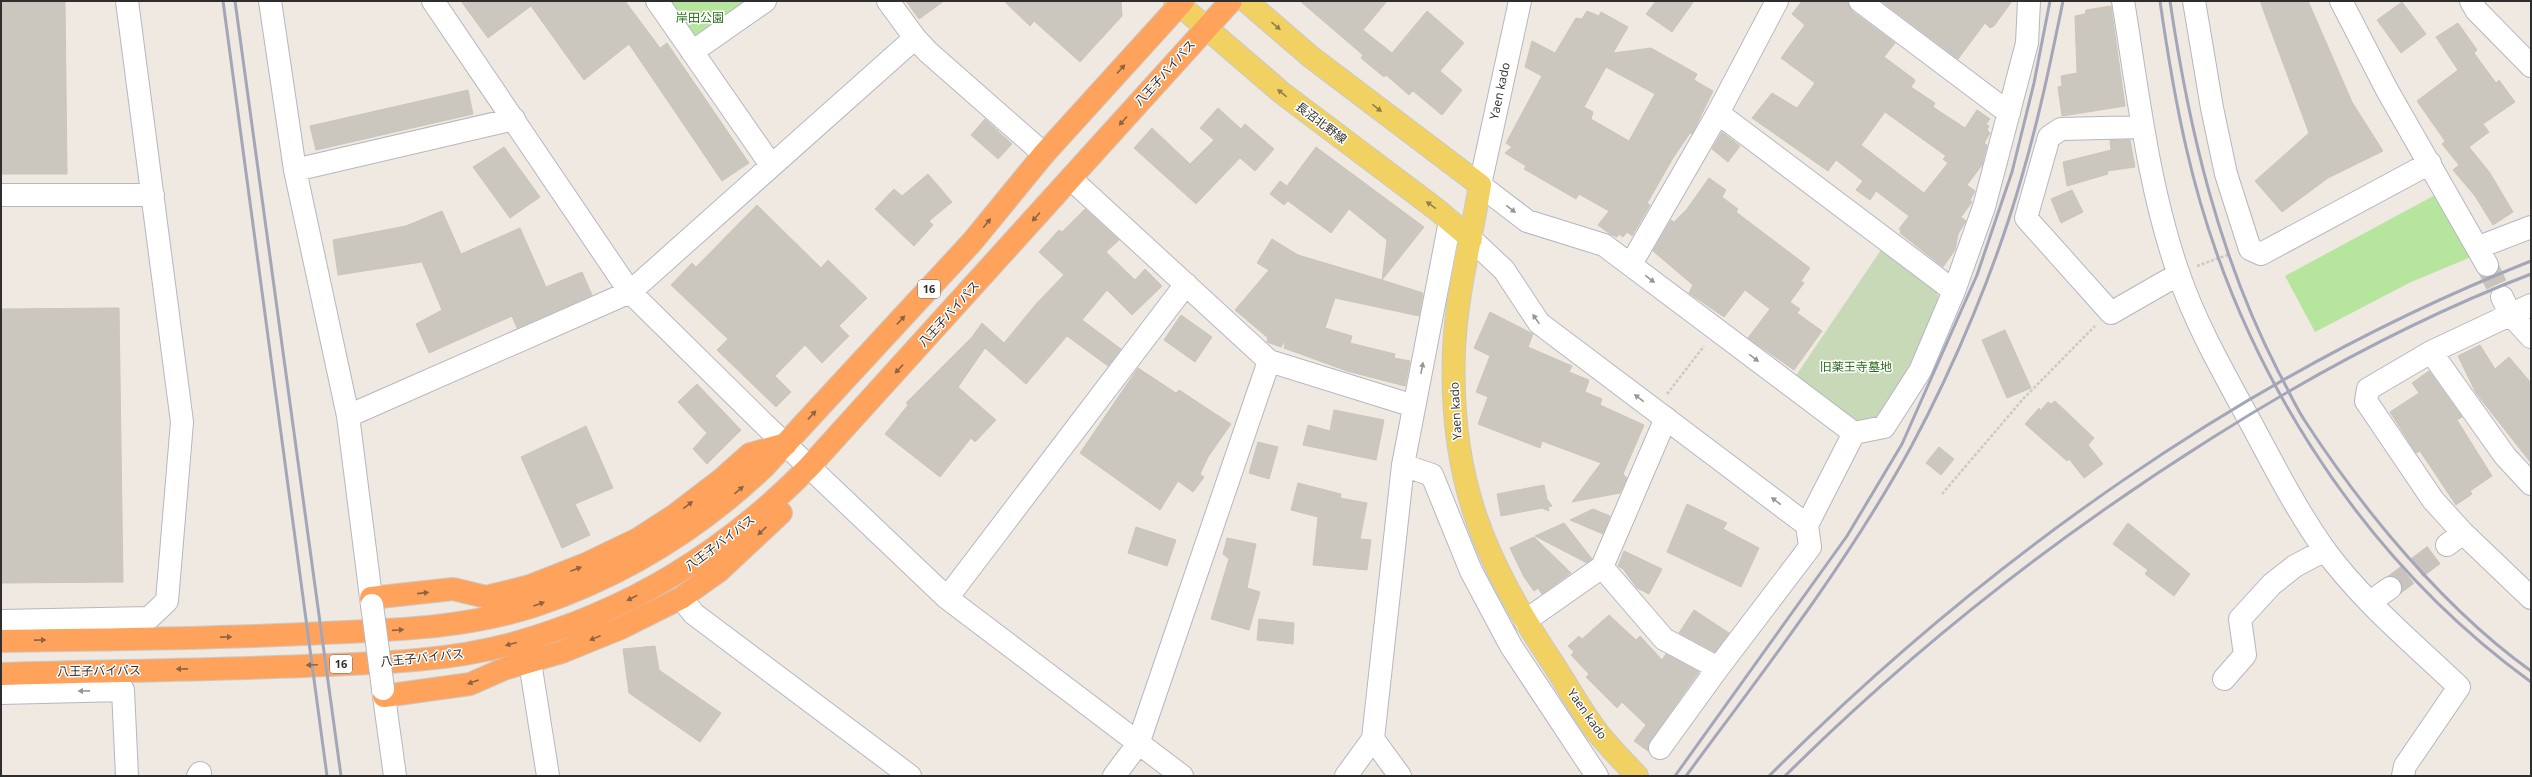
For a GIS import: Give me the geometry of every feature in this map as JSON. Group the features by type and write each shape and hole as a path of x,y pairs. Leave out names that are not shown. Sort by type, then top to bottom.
{"highway":[{"name":"八王子バイパス","path":"1,674 404,662 509,644 549,632 610,610 667,581 711,552 752,519 809,467 1231,1"},
{"name":"16","path":"1,641 261,636 402,630 464,622 500,615 536,605 594,583 651,554 733,495 786,444 972,242 1044,154 1179,2"},
{"path":"371,602 453,589 486,597 530,586 586,564 638,539 687,506 750,454 786,444"},
{"path":"383,692 470,684 562,652 621,628 681,598 719,571 780,514 795,497 809,467"}],"main road":[{"path":"1246,1 1311,57 1480,185"},
{"name":"長沼北野線","path":"1179,2 1205,29 1282,93 1450,221 1471,239"},
{"name":"Yaen kado","path":"1480,185 1454,350 1455,410 1458,453 1479,529 1501,580 1525,622 1598,732 1637,776"}],"street":[{"path":"1,621 149,618 167,601 182,422 127,1"},
{"path":"270,1 295,170 348,416 371,602 395,776"},
{"path":"433,1 630,292 809,467 948,598 1182,776"},
{"path":"656,1 771,165"},
{"path":"692,52 765,1"},
{"path":"888,1 915,38 1044,154"},
{"name":"Yaen kado","path":"1480,185 1520,1"},
{"path":"1631,264 1718,113 1777,1"},
{"path":"1860,1 2009,114"},
{"path":"1480,185 1527,221 1604,245 1854,433 1884,427 1920,371 1954,291 1984,207 2026,43 2029,1"},
{"path":"2123,1 2143,128 2161,210 2179,274 2203,333 2241,407 2289,493 2325,550 2370,602 2459,687 2405,766 2403,776"},
{"path":"2194,1 2212,108 2226,174 2250,249 2261,254 2430,163"},
{"path":"2341,1 2388,90 2483,256 2531,227"},
{"path":"2471,1 2476,10 2531,66"},
{"path":"348,416 630,292 915,38"},
{"path":"1718,113 1954,291"},
{"path":"295,170 514,119"},
{"path":"2143,128 2061,129 2049,137 2026,218 2111,313 2179,274"},
{"path":"1071,179 1269,360 1414,406"},
{"path":"1,196 153,195"},
{"path":"1346,776 1373,739 1403,465 1450,221"},
{"path":"1471,239 1504,270 1539,324 1807,525"},
{"path":"948,598 1186,284"},
{"path":"2506,305 2531,337"},
{"path":"2531,305 2506,305 2368,389 2366,401 2433,500 2455,539 2531,598"},
{"path":"2431,352 2505,456 2531,484"},
{"path":"1114,776 1138,744 1269,360"},
{"path":"1525,622 1602,567 1660,414"},
{"path":"1660,748 1718,668 1810,547 1807,525 1854,433"},
{"path":"1403,465 1432,475 1471,571 1510,646 1598,776"},
{"path":"2224,679 2245,655 2240,619 2272,584 2295,566 2325,550"},
{"path":"1602,567 1664,639 1718,668"},
{"path":"2370,602 2390,588"},
{"path":"681,598 694,614 910,776"},
{"path":"530,662 548,776"},
{"path":"1,693 123,690 127,776"},
{"path":"1373,739 1400,776"}],"path":[{"path":"2179,274 2215,258 2250,249"},
{"path":"1942,494 2023,399 2092,328 2111,313"},
{"path":"1660,414 1716,330"}],"green space":[{"name":"岸田公園","path":"667,1 756,1 704,37 693,37"},
{"path":"2437,194 2476,255 2411,282 2315,332 2285,276"},
{"name":"旧薬王寺墓地","path":"1883,247 1935,285 1940,302 1907,370 1874,422 1858,424 1795,377"}],"building":[{"path":"1,1 65,1 67,174 1,174"},
{"path":"461,1 625,1 660,48 667,43 749,163 722,181 629,44 584,80 531,6 488,38"},
{"path":"906,1 944,1 919,19"},
{"path":"1004,1 1121,1 1122,16 1080,62 1034,21 1030,26"},
{"path":"1300,1 1387,1 1363,30 1392,53 1427,11 1464,43 1440,71 1462,90 1442,115 1413,91 1409,95 1386,75 1384,77 1361,58 1363,55"},
{"path":"1656,1 1694,1 1672,32 1646,14"},
{"path":"1802,1 1848,1 1852,11 1895,43 1884,57 1914,79 1915,81 1911,87 1935,103 1933,107 1965,128 1977,110 1990,119 1986,124 1989,126 1987,130 1990,133 1984,143 1987,145 1982,165 1967,185 1975,191 1970,200 1972,202 1961,217 1966,221 1958,234 1955,250 1943,267 1900,233 1901,230 1899,229 1909,216 1876,191 1870,200 1856,190 1863,181 1836,160 1828,171 1752,118 1772,93 1797,108 1815,83 1781,58 1805,25 1792,14","holes":["1885,112 1946,156 1943,159 1948,163 1924,193 1861,145"]},
{"path":"1881,1 2012,1 1994,26 1990,28 1985,23 1958,59"},
{"path":"2260,1 2308,1 2352,102 2383,151 2328,178 2282,212 2255,181 2309,133"},
{"path":"2402,2 2426,34 2401,53 2377,20"},
{"path":"2111,6 2125,106 2062,116 2058,87 2062,86 2061,76 2077,73 2075,16 2085,14 2086,10"},
{"path":"1587,11 1599,16 1601,12 1628,27 1613,53 1651,48 1697,74 1694,80 1713,91 1692,134 1690,133 1673,158 1647,203 1650,205 1632,236 1627,232 1623,237 1619,234 1617,237 1610,234 1598,225 1609,211 1579,194 1576,199 1524,169 1526,166 1505,153 1512,147 1506,143 1542,76 1525,67 1532,41 1555,53 1576,18 1582,19","holes":["1606,67 1655,94 1629,141 1591,119 1593,112 1584,107"]},
{"path":"2458,23 2477,50 2474,53 2496,83 2499,80 2515,102 2483,124 2489,132 2469,147 2490,173 2513,212 2493,225 2475,196 2453,170 2459,165 2442,144 2445,141 2417,101 2458,70 2436,37"},
{"path":"468,90 473,114 316,150 310,126"},
{"path":"1218,108 1241,129 1245,124 1274,149 1255,171 1240,158 1196,204 1134,148 1152,128 1190,164 1214,140 1200,128"},
{"path":"985,119 1012,144 998,159 971,135"},
{"path":"1722,132 1740,146 1728,162 1712,149"},
{"path":"2110,140 2130,140 2135,167 2107,171 2108,174 2067,186 2063,162 2111,150"},
{"path":"504,147 540,197 510,218 473,167"},
{"path":"1316,147 1424,227 1382,280 1387,240 1349,209 1331,233 1288,201 1284,205 1270,194 1280,181 1287,186"},
{"path":"928,174 952,202 929,221 933,225 914,246 875,209 894,189 902,196"},
{"path":"1709,178 1726,190 1722,197 1738,209 1736,212 1810,268 1801,281 1804,283 1790,302 1800,309 1797,313 1822,331 1794,370 1748,338 1770,309 1745,290 1724,317 1689,293 1693,285 1653,251 1671,220 1674,222 1687,209"},
{"path":"2072,190 2083,212 2061,223 2051,199"},
{"path":"757,205 821,268 828,260 867,298 839,326 849,336 822,363 805,345 775,376 791,392 776,407 717,350 728,339 671,285 692,263 696,267"},
{"path":"1085,209 1119,240 1106,252 1135,280 1145,269 1162,286 1132,315 1107,290 1082,320 1121,349 1108,366 1067,336 1026,384 985,348 958,387 996,420 975,442 971,438 940,477 885,434 908,405 906,403 972,337 982,323 1004,343 1036,304 1064,275 1039,252 1059,230 1062,232"},
{"path":"442,211 461,254 520,228 546,287 582,272 592,295 517,328 512,316 429,353 416,324 442,310 422,262 338,275 333,240 406,226"},
{"path":"1272,239 1298,255 1423,293 1419,316 1335,298 1325,328 1352,336 1350,343 1395,354 1394,358 1410,361 1405,386 1347,371 1284,348 1286,340 1281,347 1267,342 1268,338 1235,310 1269,270 1257,263"},
{"path":"119,308 123,582 1,583 1,309"},
{"path":"1490,312 1533,334 1528,347 1572,366 1569,372 1589,380 1585,392 1602,399 1600,405 1644,425 1623,474 1627,478 1620,493 1572,502 1601,463 1542,441 1540,448 1478,424 1488,397 1476,392 1490,356 1474,348"},
{"path":"1181,315 1212,337 1195,362 1164,340"},
{"path":"2005,330 2031,388 2007,398 1982,340"},
{"path":"2480,345 2495,369 2509,357 2531,383 2531,463 2476,393 2458,356"},
{"path":"1138,368 1176,393 1179,390 1231,424 1208,457 1200,474 1204,477 1193,492 1178,481 1160,510 1080,453"},
{"path":"2429,371 2462,417 2457,420 2492,476 2470,491 2472,494 2456,505 2420,451 2416,453 2390,412 2419,393 2412,383"},
{"path":"697,384 741,430 707,464 693,449 707,433 678,402"},
{"path":"2055,401 2094,438 2088,445 2103,464 2084,478 2069,459 2067,461 2025,424 2039,408 2040,411 2048,402 2051,404"},
{"path":"1334,410 1384,420 1376,460 1303,445 1308,425 1330,431"},
{"path":"586,426 613,488 575,504 590,535 562,548 521,457"},
{"path":"1258,442 1278,447 1269,479 1249,473"},
{"path":"1939,447 1954,459 1941,475 1926,463"},
{"path":"1298,483 1341,494 1340,498 1367,503 1360,539 1371,540 1367,570 1313,565 1318,517 1291,510"},
{"path":"1544,485 1547,499 1552,506 1548,507 1549,511 1542,508 1501,516 1497,494"},
{"path":"1687,504 1727,523 1723,529 1759,548 1741,587 1667,552"},
{"path":"1593,509 1610,516 1603,534 1570,520"},
{"path":"1564,523 1592,559 1587,563 1535,536"},
{"path":"2128,523 2190,574 2174,596 2145,574 2148,570 2113,544"},
{"path":"1136,527 1176,540 1167,566 1128,553"},
{"path":"1534,537 1571,573 1542,594 1538,588 1534,591 1524,577 1510,548"},
{"path":"1227,538 1256,544 1247,588 1260,592 1249,630 1211,619 1229,559 1223,554"},
{"path":"1624,551 1662,569 1649,594 1637,588 1623,569 1618,566"},
{"path":"1694,610 1729,633 1715,652 1679,633"},
{"path":"1609,615 1636,640 1640,636 1662,660 1666,654 1699,672 1650,741 1648,751 1634,741 1646,725 1622,702 1617,708 1586,677 1589,674 1571,655 1574,652 1568,646 1579,636 1582,639"},
{"path":"1259,619 1294,623 1293,644 1257,640"},
{"path":"655,646 659,670 721,713 700,742 629,693 623,649"}],"tunnel":[{"path":"2487,265 2502,297"},
{"path":"2390,588 2447,545"}],"railway":[{"path":"223,1 327,776"},
{"path":"235,1 341,776"},
{"path":"1675,776 1847,536 1902,444 1977,275 2012,172 2034,83 2050,1"},
{"path":"1686,776 1775,656 1860,533 1911,447 1943,383 1974,314 2012,210 2039,111 2063,1"},
{"path":"2160,1 2182,129 2207,225 2235,302 2270,375 2310,446 2357,512 2410,574 2468,631 2531,682"},
{"path":"2170,1 2197,145 2223,238 2239,284 2258,329 2301,415 2346,480 2421,572 2456,608 2492,641 2531,671"},
{"path":"1769,776 1852,696 1939,620 2030,548 2124,480 2221,417 2322,359 2425,307 2531,261"},
{"path":"1785,776 1884,683 1936,638 2043,554 2155,475 2250,414 2367,348 2448,309 2531,274"}]}
